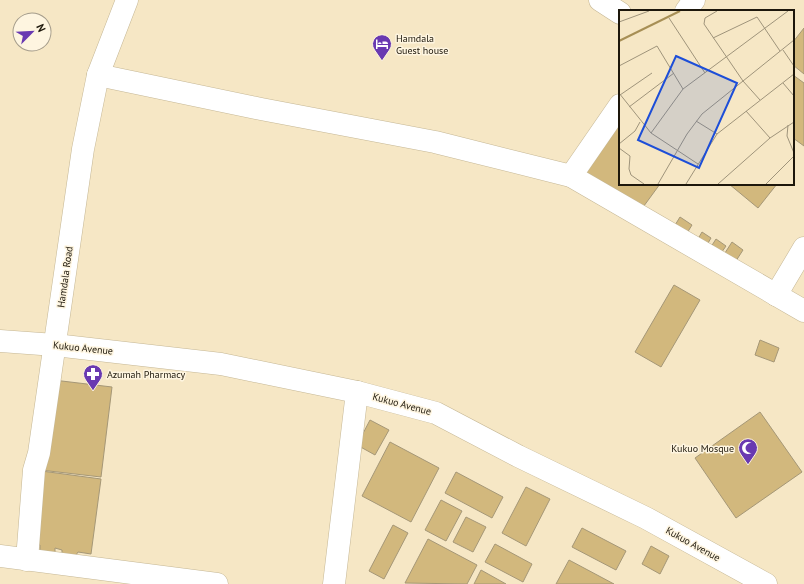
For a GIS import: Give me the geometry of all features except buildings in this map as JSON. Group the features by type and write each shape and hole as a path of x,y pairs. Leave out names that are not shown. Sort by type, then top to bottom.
{"street":[{"name":"Hamdala Road","path":"26,560 34,470 39,453 83,149 98,75 127,0"},
{"path":"600,0 619,12"},
{"path":"687,10 694,0"},
{"path":"98,75 254,108 435,142 571,176 804,311"},
{"path":"571,176 619,106"},
{"path":"776,295 804,248"},
{"name":"Kukuo Avenue","path":"0,340 221,364 357,392 436,413 518,456 646,518 766,584"},
{"path":"334,584 357,392"},
{"path":"0,556 217,584"}],"place":[{"name":"Hamdala Guest house","path":"382,61"},
{"name":"Azumah Pharmacy","path":"93,391"},
{"name":"Kukuo Mosque","path":"748,465"}]}
